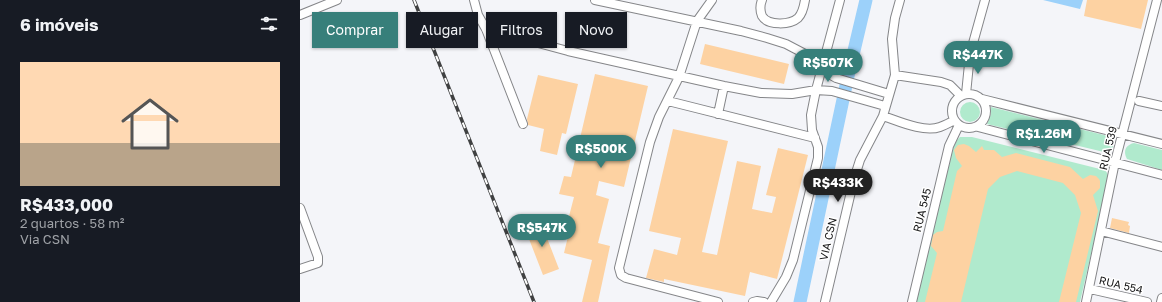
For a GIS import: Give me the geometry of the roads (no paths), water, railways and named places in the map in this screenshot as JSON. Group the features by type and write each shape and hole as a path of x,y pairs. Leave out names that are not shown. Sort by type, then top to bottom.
{"street":[{"path":"300,15 337,0"},
{"path":"474,0 478,16 486,29"},
{"path":"598,0 754,34 786,44 807,55 822,70 836,78 889,94 895,75 892,39 895,18 900,0"},
{"path":"712,0 696,21 679,77 658,118 650,142 619,268 621,275 626,278 718,302"},
{"path":"762,0 761,12 763,18 779,23 791,22 798,18 803,11 805,0"},
{"path":"771,302 786,277 793,260 818,158 818,147 812,130 811,115 816,90 840,0"},
{"path":"964,95 970,54 985,0"},
{"name":"RUA 539","path":"1086,302 1090,289 1115,162 1157,0"},
{"path":"1153,13 1162,16"},
{"path":"493,48 523,124"},
{"path":"557,48 679,77 761,93 792,94 816,90 832,91 885,106"},
{"path":"895,75 950,84 964,95"},
{"path":"718,114 724,86"},
{"name":"VIA CSN","path":"825,302 854,179 860,160 882,116 889,94"},
{"path":"978,127 982,124 987,114 985,104 978,96 972,94 964,95 954,104 952,115 957,123 968,129 978,127 1162,175"},
{"path":"982,100 1162,144"},
{"path":"668,101 815,138"},
{"path":"1139,101 1162,106"},
{"path":"882,116 928,129 939,128 957,123"},
{"name":"RUA 545","path":"912,302 949,146 957,123"},
{"path":"1118,152 1122,145 1126,142 1141,138"},
{"path":"300,208 318,258 318,263 300,269"},
{"path":"1101,231 1162,247"},
{"name":"RUA 554","path":"1090,289 1147,302"},
{"path":"1161,302 1162,298"},
{"path":"753,302 764,302"}],"water":[{"path":"1043,0 1083,0 1080,9"}],"waterway":[{"path":"800,302 848,76 866,0"}],"railway":[{"path":"414,0 534,302"}]}
